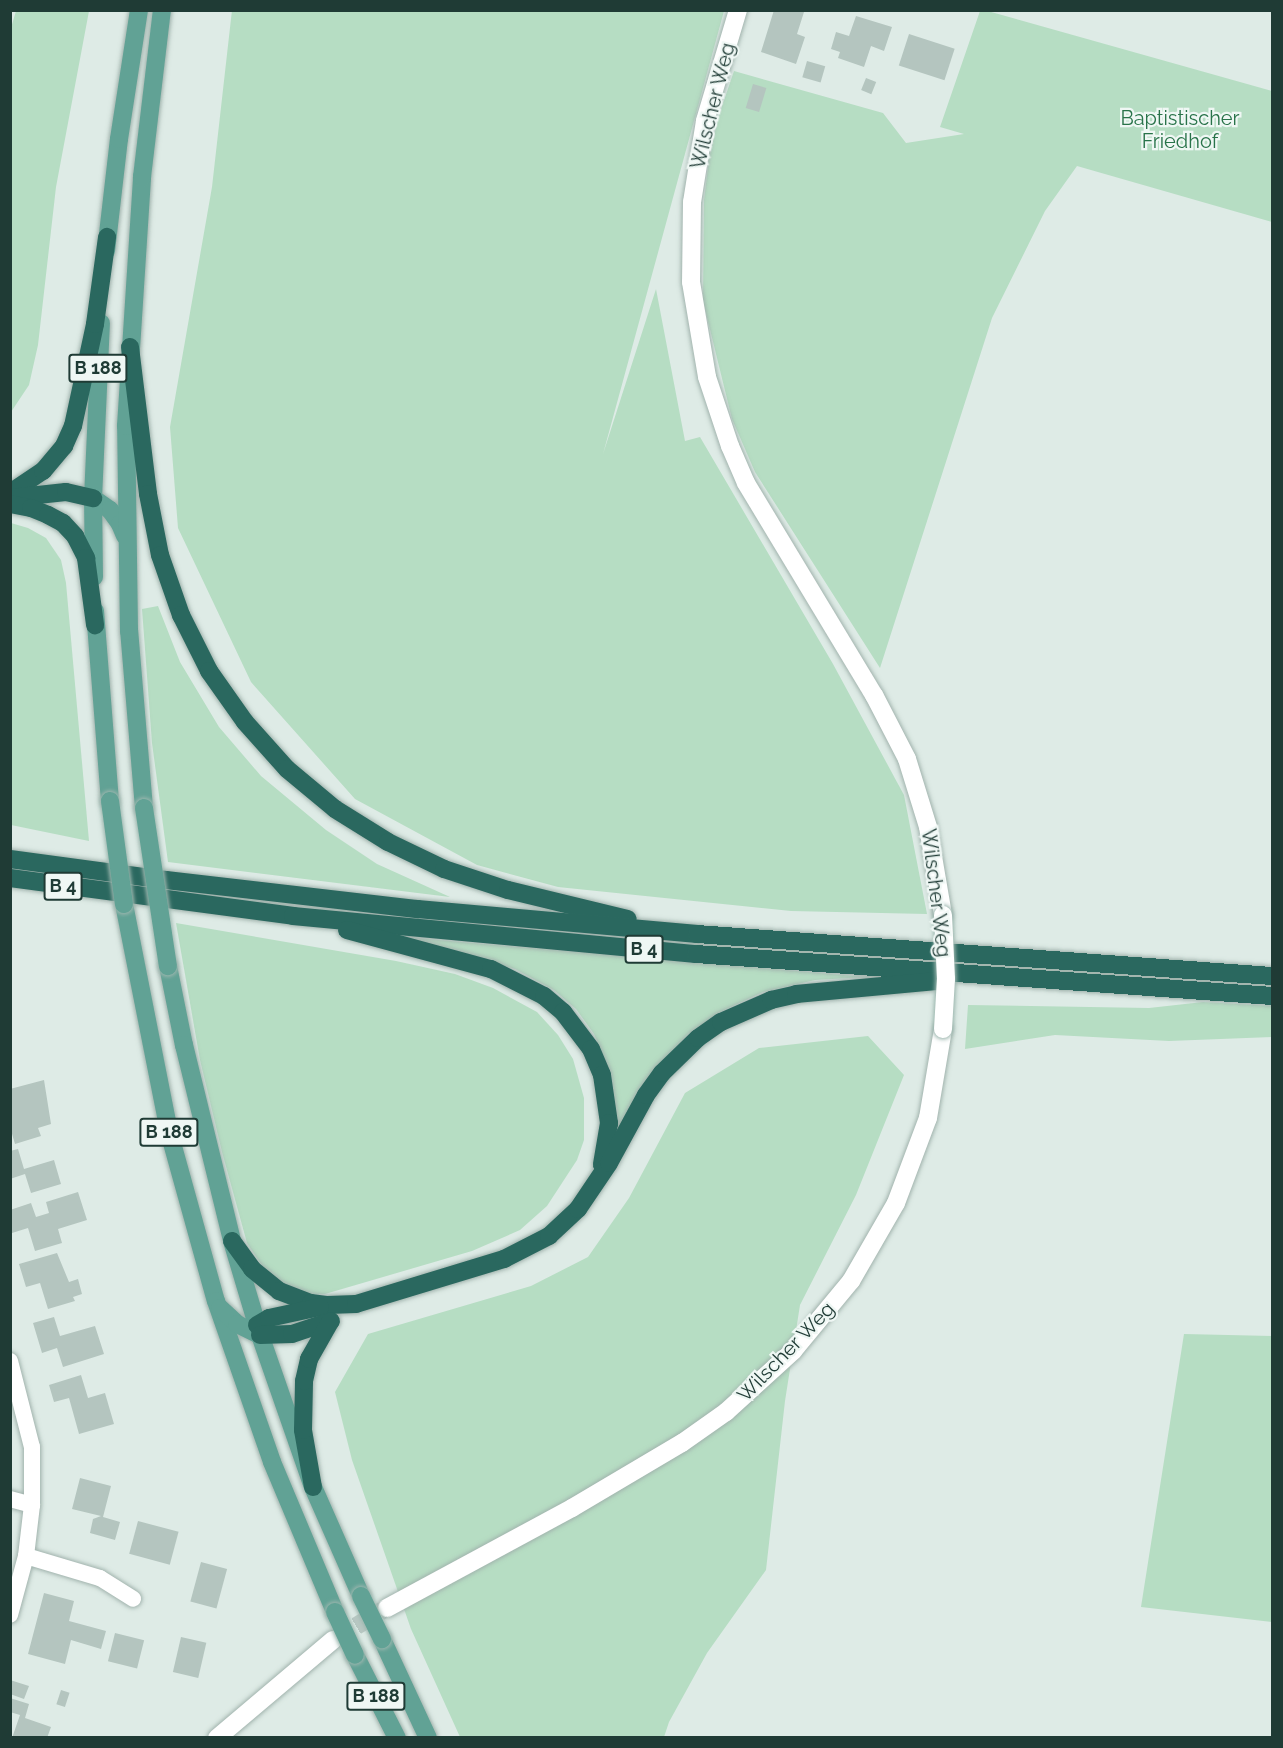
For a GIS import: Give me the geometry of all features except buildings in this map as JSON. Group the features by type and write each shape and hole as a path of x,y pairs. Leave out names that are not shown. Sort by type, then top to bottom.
{"highway":[{"path":"10,493 43,471 64,446 74,426 95,324 106,237"},
{"path":"130,347 148,494 160,555 181,615 215,679 245,722 287,768 335,809 387,842 444,869 508,890 697,934"},
{"path":"10,498 66,492 93,498"},
{"path":"10,504 31,508 48,515 63,523 75,536 86,558 95,625"},
{"path":"10,846 103,872"},
{"name":"B 4","path":"10,859 418,909 697,934 1272,976"},
{"name":"B 4","path":"10,878 293,916 696,954 1272,996"},
{"path":"293,916 491,969 544,996 563,1012 591,1050 602,1075 608,1099 606,1148 592,1191"},
{"path":"256,1331 269,1318 329,1313 504,1259 530,1248 563,1224 592,1191 646,1095 662,1073 698,1038 721,1022 762,1003 796,994 996,977"},
{"path":"232,1241 252,1269 279,1291 311,1303 329,1313"},
{"path":"313,1487 303,1430 304,1381 309,1359 329,1313"}],"main road":[{"name":"B 188","path":"139,10 106,237 93,498 95,625 110,801 134,960 169,1131 216,1302 237,1368 276,1472 335,1612 397,1737"},
{"name":"B 188","path":"162,10 142,177 130,347 126,426 126,541 130,642 144,808 168,966 184,1045 256,1331 313,1487 361,1596 428,1737"},
{"path":"93,498 110,510 120,524 126,541"},
{"path":"216,1302 225,1314 256,1331 243,1342 237,1368"}],"street":[{"name":"Wilscher Weg","path":"387,1608 572,1508 682,1443 726,1412 793,1351 851,1281 896,1203 928,1118 943,1029 946,979 943,915 928,827 906,759 874,695 746,483 716,408 705,367 692,282 692,202 705,121 738,10"},
{"path":"10,1361 32,1447 32,1505 26,1556 10,1615"},
{"path":"10,1499 32,1505"},
{"path":"26,1556 100,1578 133,1599"},
{"path":"217,1737 333,1640"}],"green space":[{"path":"232,10 724,11 603,454 656,289 685,441 700,437 833,664 904,795 927,914 791,911 558,887 477,865 355,799 251,682 178,528 170,427 212,187"},
{"name":"Baptistischer Friedhof","path":"984,10 1272,91 1272,222 1077,166 1045,211 992,318 880,668 755,472 732,419 703,301 704,200 709,159 718,118 734,71 883,113 906,143 964,134 940,127 980,11"},
{"path":"16,11 89,11 56,187 38,345 29,385 11,412 10,31"},
{"path":"11,523 28,528 46,538 61,560 66,583 89,841 11,825"},
{"path":"158,606 180,662 219,727 261,776 326,830 377,864 450,897 168,862 152,743 142,609"},
{"path":"176,923 396,961 455,974 493,988 537,1012 558,1035 573,1059 584,1098 584,1140 577,1160 547,1206 520,1230 472,1251 325,1294 308,1294 271,1279 247,1243 222,1152 200,1060"},
{"path":"404,937 866,977 815,980 763,992 720,1012 688,1034 647,1079 617,1140 614,1095 609,1069 594,1034 576,1009 554,990 515,969"},
{"path":"1203,1002 1272,1006 1272,1037 1169,1041 1055,1035 965,1049 968,1005 1149,1008"},
{"path":"868,1036 904,1075 856,1195 800,1305 785,1401 766,1570 707,1653 669,1722 664,1737 460,1737 411,1629 352,1460 335,1392 368,1334 531,1286 588,1257 629,1198 685,1093 759,1048"},
{"path":"1184,1334 1272,1336 1272,1622 1141,1607"}],"tunnel":[{"path":"333,1640 383,1610"}]}
